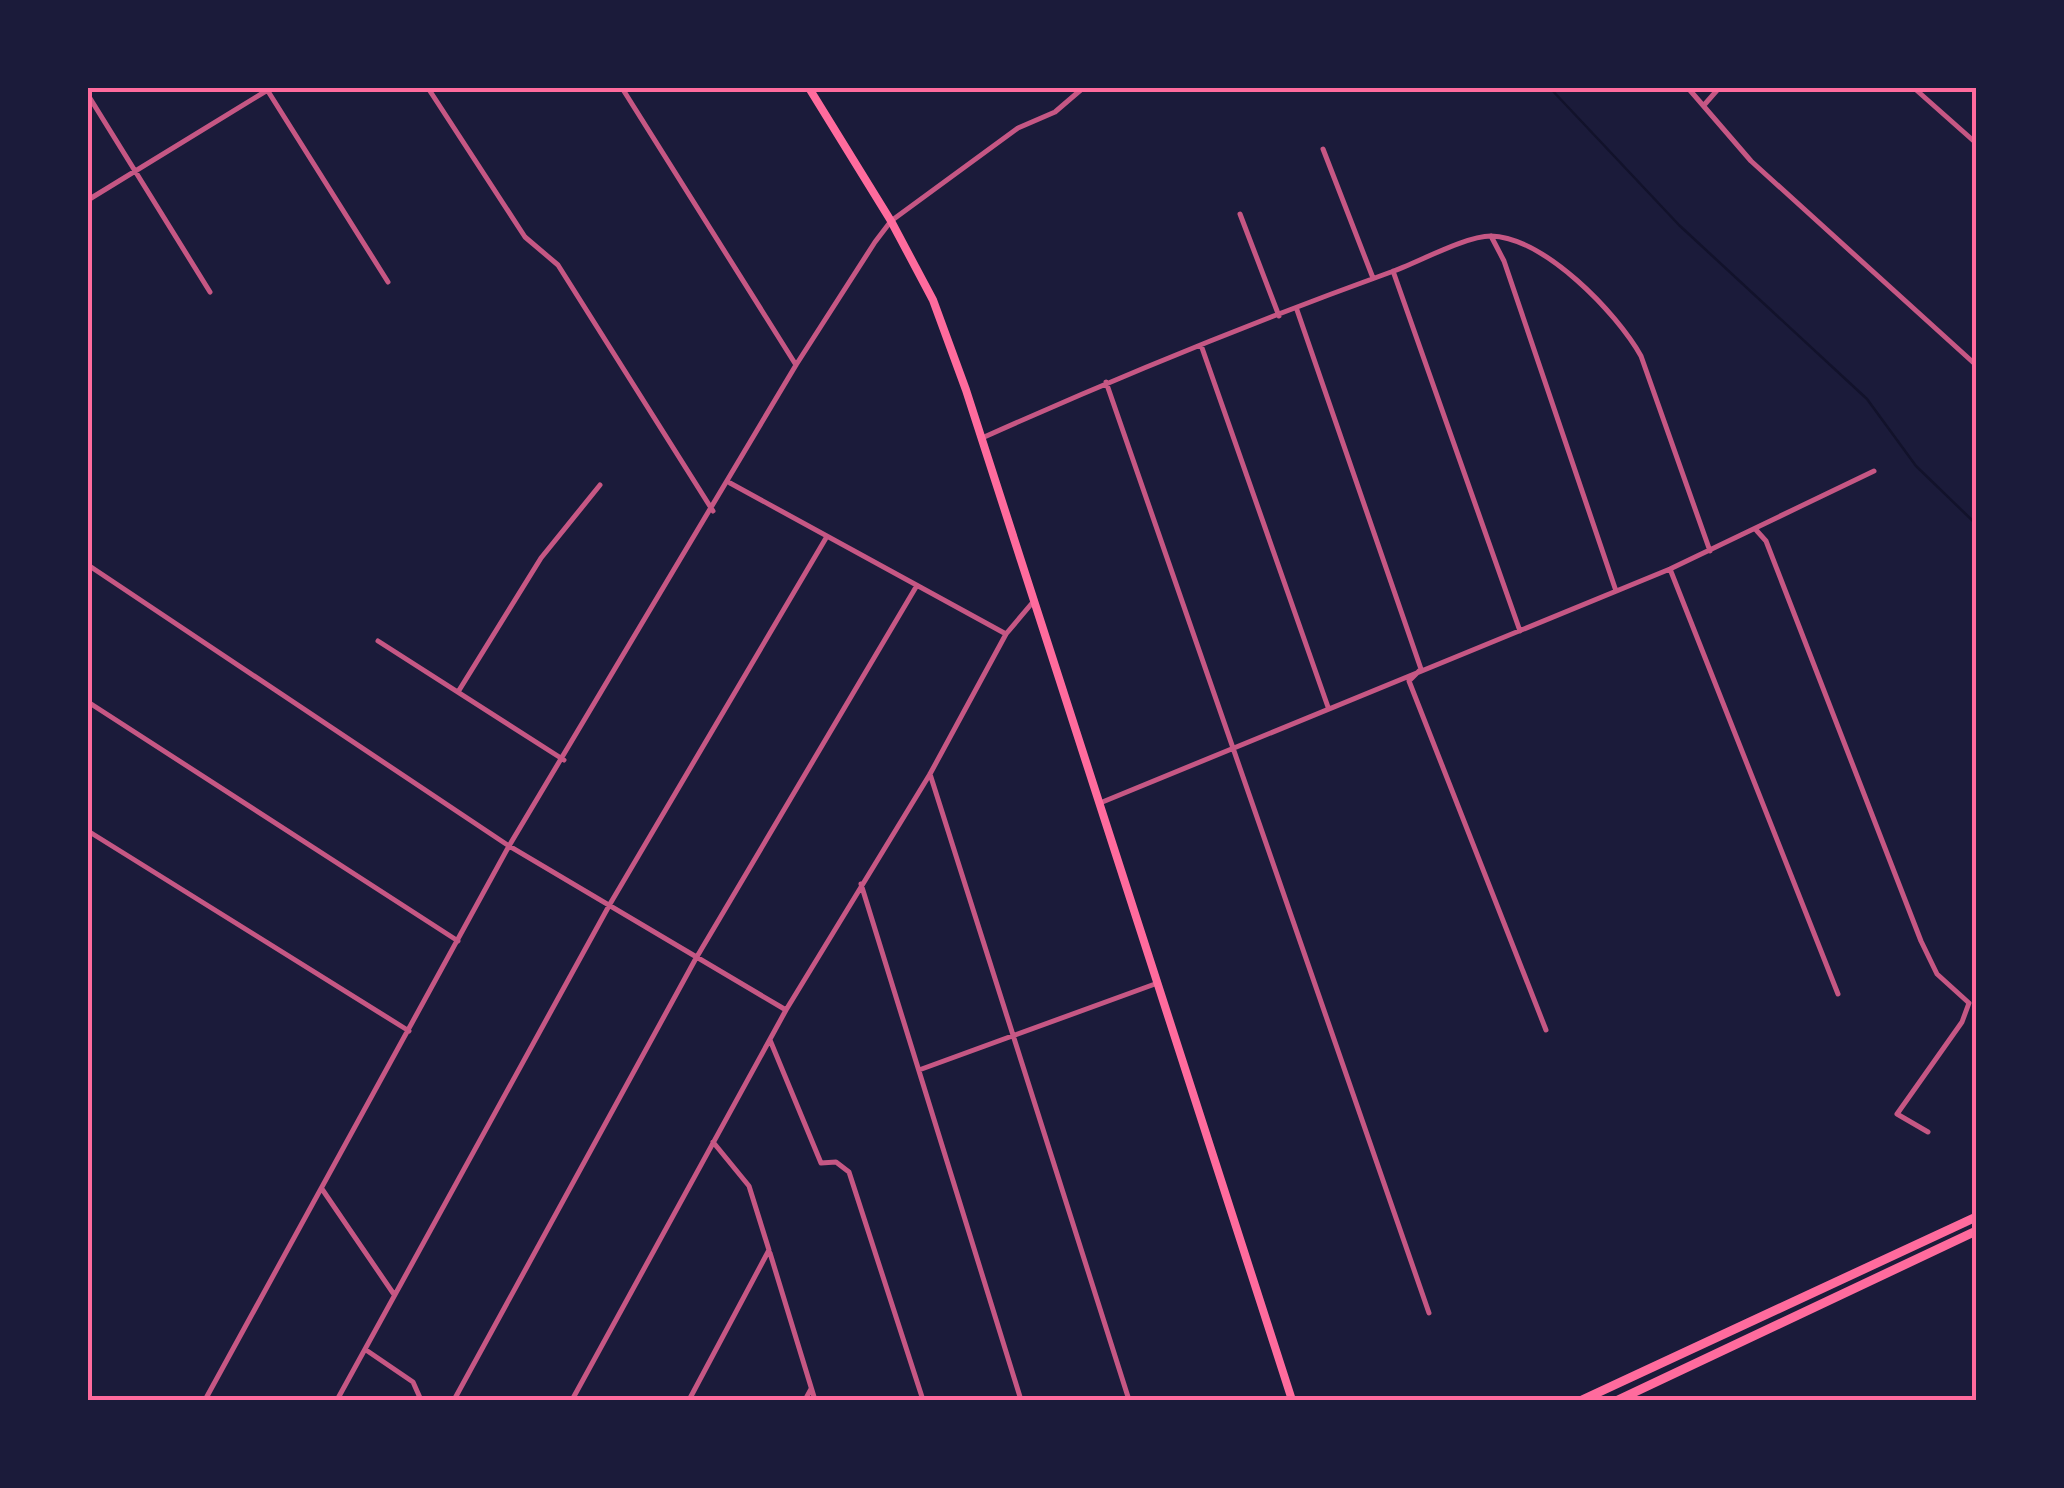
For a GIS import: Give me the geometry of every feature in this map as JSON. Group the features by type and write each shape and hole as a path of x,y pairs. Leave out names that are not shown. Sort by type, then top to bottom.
{"highway":[{"path":"1582,1400 1976,1217"},
{"path":"1618,1400 1976,1231"},
{"path":"1936,1236 1941,1248"}],"main road":[{"path":"809,88 891,220 932,300 982,438 1292,1400"}],"street":[{"path":"88,200 268,88 388,282"},
{"path":"428,88 525,238 558,264 712,511"},
{"path":"622,88 796,366"},
{"path":"205,1400 508,846 564,760 796,366 891,220 1018,128 1055,112 1083,88"},
{"path":"1688,88 1751,161 1976,365"},
{"path":"1704,105 1719,88"},
{"path":"1914,88 1976,143"},
{"path":"88,95 210,292"},
{"path":"1322,148 1373,278"},
{"path":"1240,214 1279,316"},
{"path":"982,438 1106,382 1491,236 1541,256 1582,284 1628,334 1641,356 1710,552"},
{"path":"1491,236 1504,261 1616,592"},
{"path":"1393,271 1520,631"},
{"path":"1296,310 1421,669"},
{"path":"1200,345 1328,708"},
{"path":"1106,382 1230,748 1430,1313"},
{"path":"1097,804 1710,552 1874,472"},
{"path":"730,483 1006,634"},
{"path":"458,692 541,558 600,485"},
{"path":"1757,531 1766,541 1921,940 1937,974 1969,1003 1962,1022 1897,1114 1928,1132"},
{"path":"337,1400 610,904 826,538"},
{"path":"88,565 508,846 610,904 695,960 786,1010"},
{"path":"1670,569 1838,994"},
{"path":"454,1400 695,960 916,587"},
{"path":"572,1400 786,1010 930,774 1006,634 1033,602"},
{"path":"378,641 564,760"},
{"path":"1421,669 1409,681 1546,1030"},
{"path":"88,702 458,940"},
{"path":"930,774 1128,1400"},
{"path":"88,831 409,1030"},
{"path":"861,884 1021,1400"},
{"path":"919,1070 1156,984"},
{"path":"770,1040 820,1163 836,1162 849,1172 923,1400"},
{"path":"713,1142 749,1186 815,1400"},
{"path":"322,1189 393,1293"},
{"path":"689,1400 769,1250"},
{"path":"366,1350 412,1382 421,1400"},
{"path":"805,1400 811,1389"}],"waterway":[{"path":"1550,88 1679,225 1867,399 1916,466 1976,524"}]}
